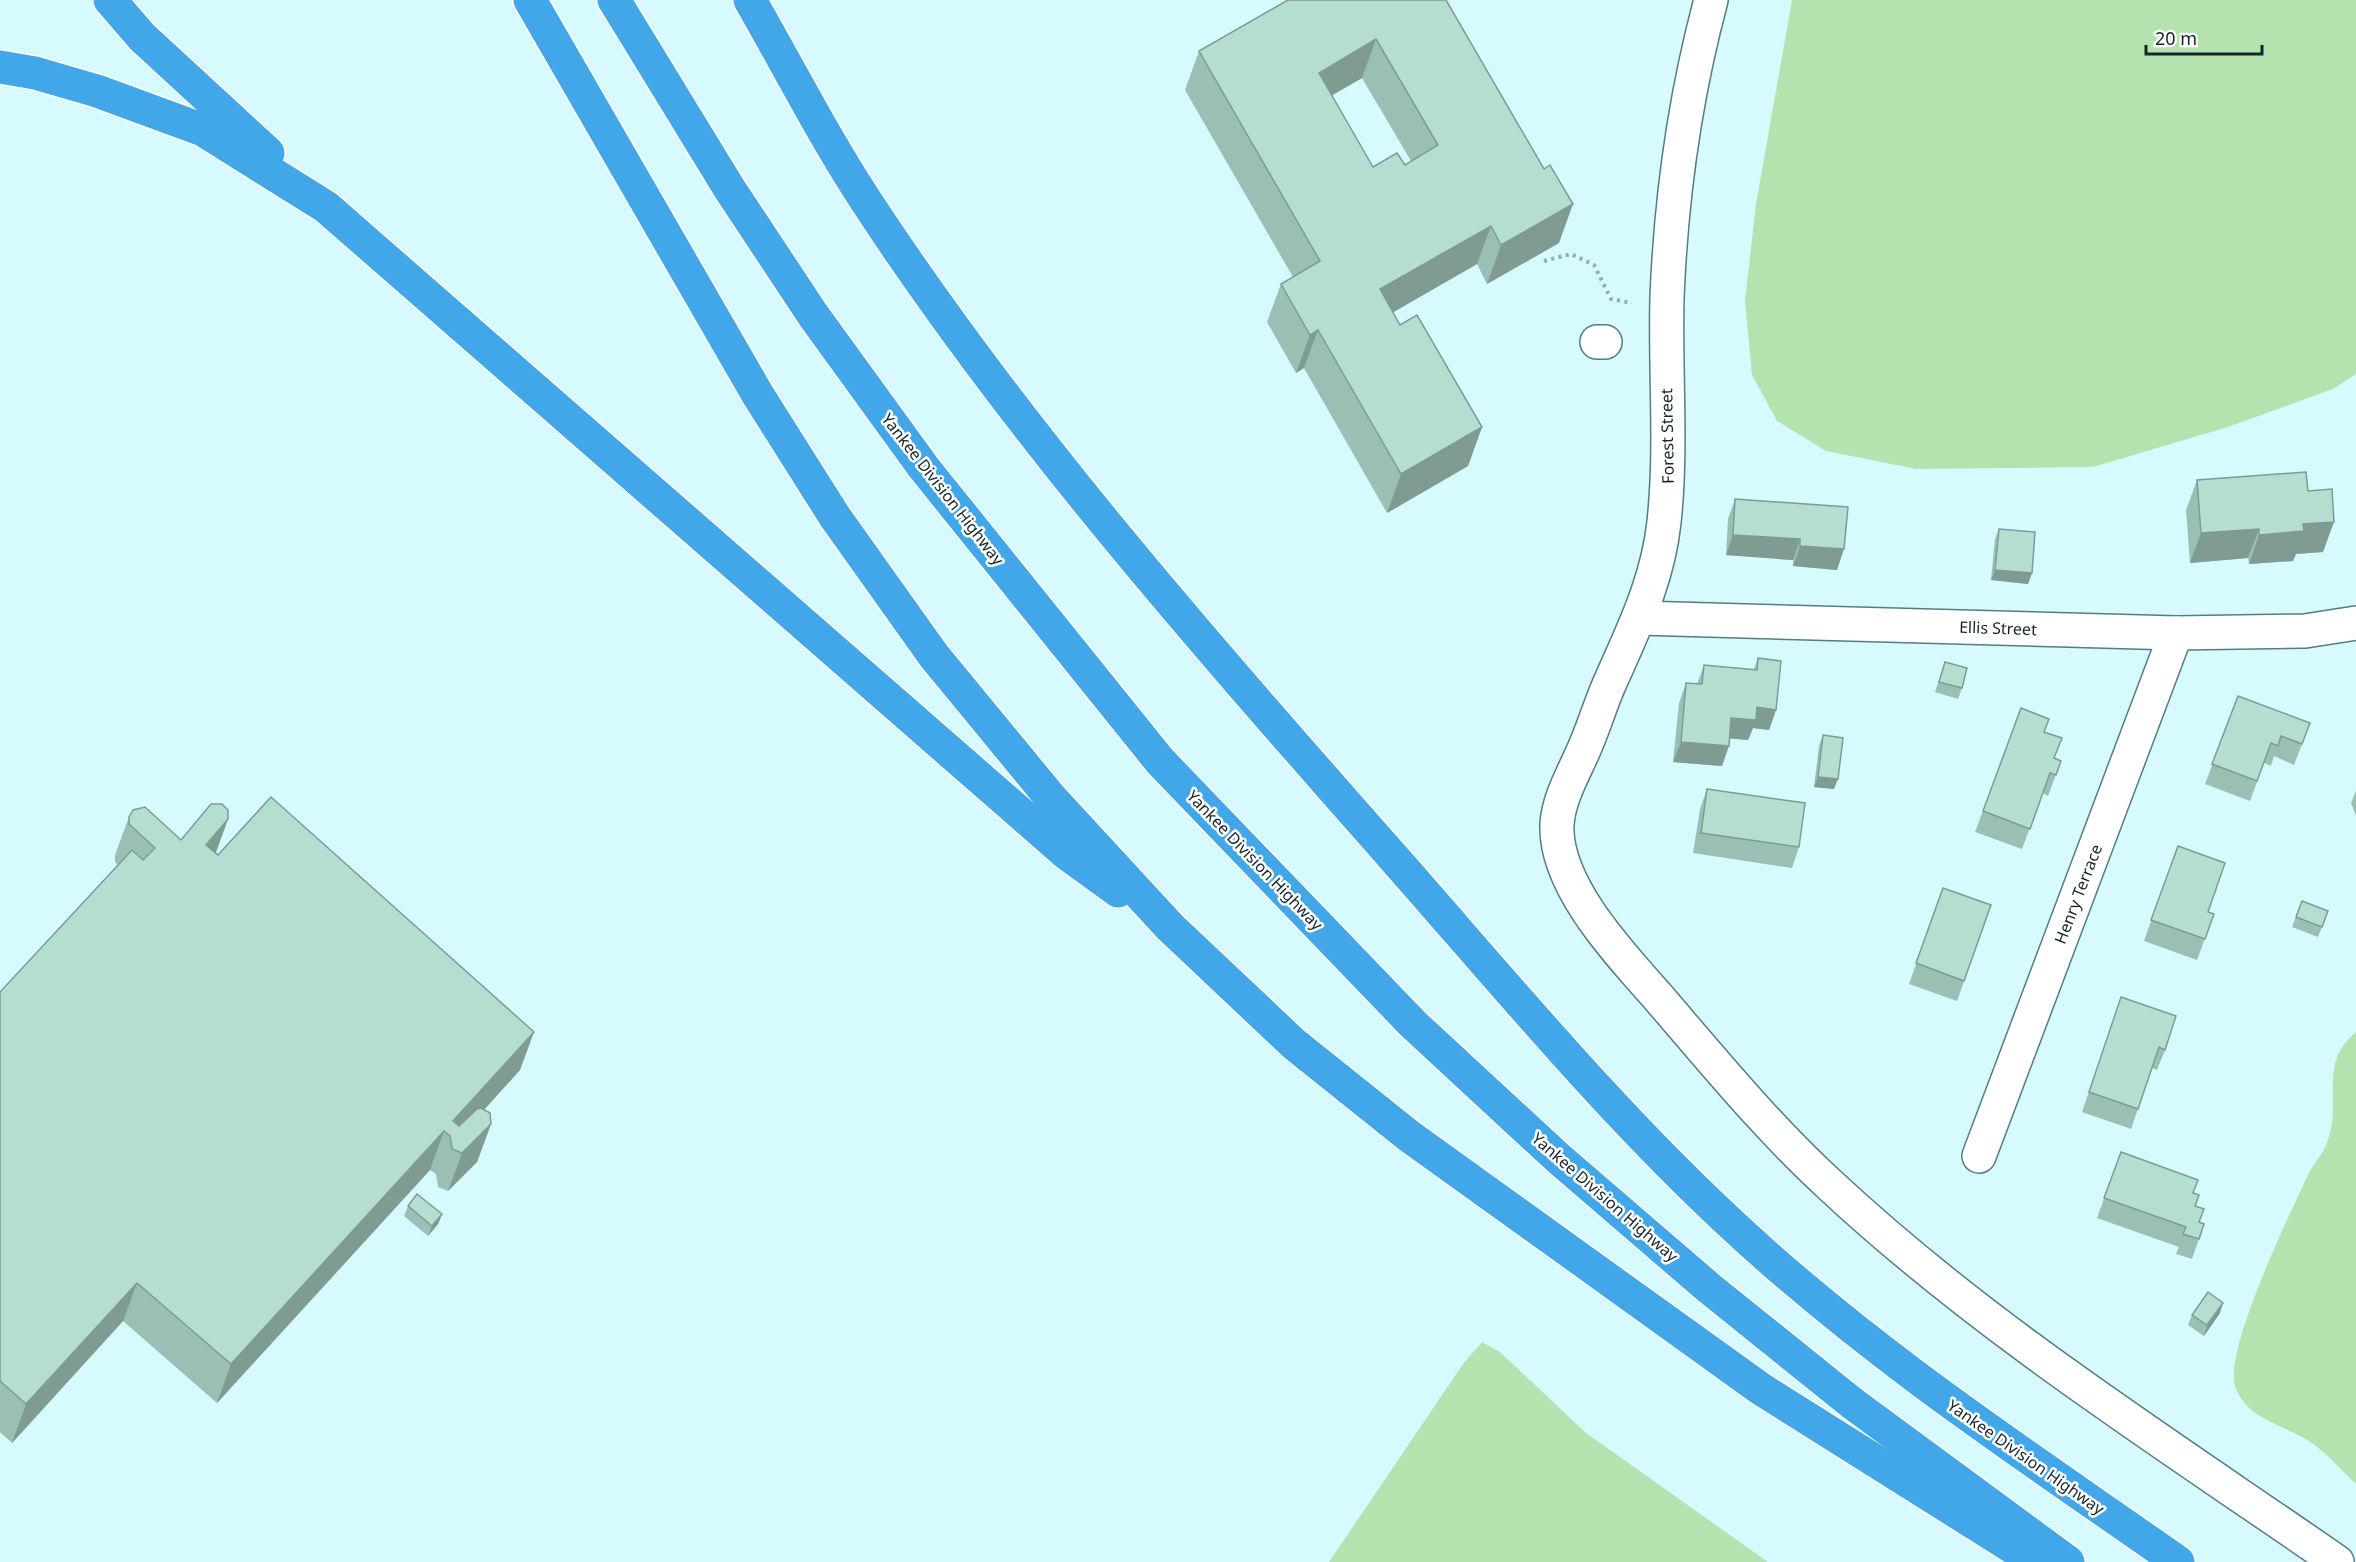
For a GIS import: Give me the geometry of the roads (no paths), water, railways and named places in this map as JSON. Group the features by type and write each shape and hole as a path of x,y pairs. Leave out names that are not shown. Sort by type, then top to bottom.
{"highway":[{"path":"110,0 142,36 326,207 1067,854 1185,941"},
{"path":"530,0 758,394 835,517 934,656 1029,771 1185,941 1294,1044 1419,1143 1761,1389 2036,1562"},
{"name":"Yankee Division Highway","path":"614,0 729,189 813,315 924,468 1160,761 1413,1024 1558,1158 1709,1288 1852,1403 2068,1562"},
{"name":"Yankee Division Highway","path":"750,0 866,201 1037,438 1258,705 1632,1125 1740,1233 1850,1327 1986,1430 2178,1562"},
{"path":"0,67 35,73 97,91 202,130 326,207"}],"street":[{"name":"Forest Street","path":"1711,0 1683,127 1671,226 1663,345 1668,489 1656,572 1639,618 1566,790 1557,824 1562,856 1574,887 1587,909 1636,972 1745,1099 1829,1184 1964,1299 2063,1373 2337,1562"},
{"name":"Ellis Street","path":"1639,618 2176,633 2304,631 2356,623"},
{"name":"Henry Terrace","path":"1979,1156 2176,633"}]}
